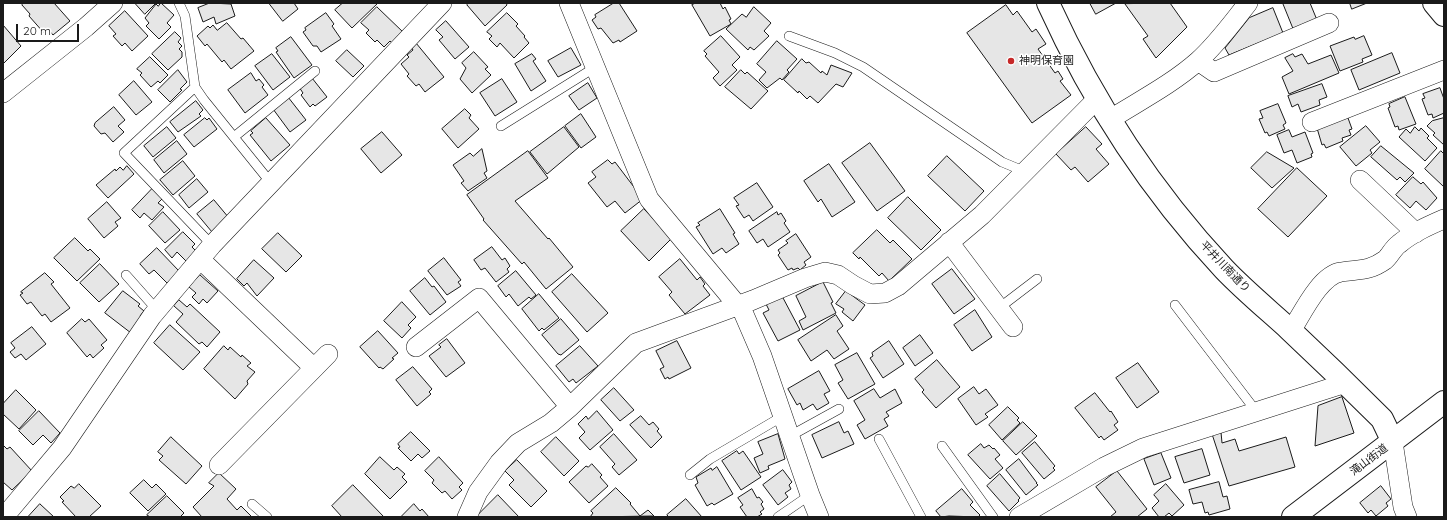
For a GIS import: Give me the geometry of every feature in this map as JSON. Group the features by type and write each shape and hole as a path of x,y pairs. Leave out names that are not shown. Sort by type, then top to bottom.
{"main road":[{"name":"平井川南通り","path":"1048,3 1065,42 1109,120 1145,174 1184,224 1225,270 1346,383 1382,419 1393,442"},
{"path":"1434,3 1444,15"},
{"name":"滝山街道","path":"1293,517 1444,402"}],"street":[{"path":"3,93 86,27 113,3"},
{"path":"4,517 62,448 157,310 206,252 442,3"},
{"path":"568,3 649,200 743,312 762,356 810,496 819,517"},
{"path":"1109,120 1184,72 1198,61 1213,47 1248,3"},
{"path":"1198,61 1214,72 1329,23"},
{"path":"1312,122 1444,70"},
{"path":"466,517 478,492 499,463 518,443 551,423 570,407 636,343 805,278 825,272 838,275 870,294 885,293 898,286 982,215 1097,99"},
{"path":"1360,180 1416,232"},
{"path":"1291,331 1322,284 1330,276 1340,272 1365,270 1385,260 1398,244 1416,232 1444,219"},
{"path":"949,242 1013,327"},
{"path":"206,252 314,368"},
{"path":"416,348 479,298 570,407"},
{"path":"219,465 328,354"},
{"path":"1019,517 1104,467 1143,448 1346,383"},
{"name":"平井川南通り","path":"1393,442 1404,514"}],"lane":[{"path":"179,3 185,16 195,87 271,183"},
{"path":"789,36 863,67 1002,162 1026,172"},
{"path":"500,126 594,68"},
{"path":"234,136 316,71"},
{"path":"195,87 124,153 206,252"},
{"path":"126,276 157,310"},
{"path":"999,308 1037,279"},
{"path":"1175,305 1256,411"},
{"path":"790,436 838,410"},
{"path":"690,475 710,459 783,416"},
{"path":"879,439 921,517"},
{"path":"942,446 993,517"},
{"path":"778,517 810,496"},
{"path":"252,504 267,517"}],"building":[{"path":"24,3 54,3 70,21 53,35 48,29 44,33 29,16 30,14 22,5"},
{"path":"135,3 156,3 145,14"},
{"path":"161,3 174,15 167,23 171,27 159,39 146,26 149,23 145,18 156,4 158,6"},
{"path":"210,3 231,4 235,16 216,24 214,17 203,22 198,8"},
{"path":"269,3 294,3 298,9 283,21"},
{"path":"343,3 378,3 352,28 335,10"},
{"path":"469,3 506,3 507,5 485,26 467,5"},
{"path":"614,3 619,3 637,31 620,42 619,40 613,43 601,28 598,29 592,20 596,17 595,15"},
{"path":"696,3 720,3 723,9 725,7 731,19 729,20 731,24 710,36 692,5"},
{"path":"1090,3 1116,3 1096,14"},
{"path":"1170,3 1187,27 1156,58 1143,39 1148,36 1125,4"},
{"path":"1283,3 1310,3 1317,20 1294,30"},
{"path":"1350,3 1367,3 1352,9"},
{"path":"1006,5 1013,15 1017,11 1032,32 1036,29 1046,44 1038,49 1055,73 1058,71 1063,79 1060,81 1071,95 1032,123 967,33"},
{"path":"377,7 404,33 393,44 390,41 384,47 377,40 375,42 366,33 369,30 361,23"},
{"path":"754,7 771,23 764,31 769,36 754,50 750,47 748,50 726,29 742,14 746,17"},
{"path":"1273,8 1283,33 1229,55 1225,48 1249,18"},
{"path":"125,11 148,36 132,51 125,43 122,46 113,36 116,34 109,26"},
{"path":"326,13 334,24 332,26 341,39 321,52 317,46 313,46 303,32 306,30 305,28"},
{"path":"507,13 518,24 516,26 529,43 514,58 500,43 497,47 489,39 492,36 487,32"},
{"path":"446,21 469,47 455,59 439,40 443,37 436,30"},
{"path":"227,23 254,51 231,69 224,60 222,62 207,44 205,46 197,36 208,26 210,28 213,25 217,30"},
{"path":"3,25 21,46 3,64"},
{"path":"175,32 181,38 178,42 182,46 179,49 182,52 182,57 168,70 152,54"},
{"path":"721,36 740,57 732,65 737,70 720,86 713,78 719,72 705,56 707,54 704,51"},
{"path":"1364,36 1372,55 1362,59 1363,62 1340,71 1330,46 1354,37 1355,39"},
{"path":"291,37 312,65 294,78 276,52 278,51 276,48"},
{"path":"777,41 797,59 787,70 789,72 782,80 780,78 767,88 759,80 766,72 757,64"},
{"path":"416,43 444,77 425,92 419,84 416,86 407,76 409,74 401,64 409,57 407,55 413,50 411,47"},
{"path":"571,48 581,65 558,77 548,61"},
{"path":"347,50 364,66 353,77 336,61"},
{"path":"474,52 488,67 485,69 491,75 472,93 460,79 466,68 462,63"},
{"path":"1392,53 1400,73 1359,90 1351,70"},
{"path":"272,54 290,77 273,90 255,66"},
{"path":"532,54 536,59 533,61 546,81 531,91 515,64"},
{"path":"1293,54 1295,57 1302,54 1308,64 1331,55 1339,73 1289,94 1282,77 1293,71 1285,58"},
{"path":"150,57 168,75 160,83 158,81 151,87 140,75 142,73 137,69"},
{"path":"802,59 806,63 809,62 821,73 822,71 827,75 831,65 852,73 843,87 836,84 818,103 810,96 807,99 799,91 798,93 784,80"},
{"path":"178,70 187,82 180,89 182,90 170,102 158,90"},
{"path":"741,70 745,74 747,72 768,91 751,109 725,87"},
{"path":"251,73 256,81 259,79 264,85 262,87 268,95 245,113 228,90"},
{"path":"312,78 327,97 315,106 313,104 310,107 301,95 303,93 299,87"},
{"path":"502,79 517,102 495,116 480,93"},
{"path":"134,81 152,102 136,115 119,95"},
{"path":"588,83 597,98 579,110 569,96"},
{"path":"1322,84 1327,97 1319,100 1320,105 1301,112 1298,104 1292,107 1288,96"},
{"path":"1440,88 1444,99 1444,113 1433,118 1432,114 1428,115 1422,99 1425,98 1423,94"},
{"path":"288,97 306,120 290,132 273,109"},
{"path":"1405,97 1416,124 1399,130 1398,126 1395,127 1388,108 1390,107 1389,104"},
{"path":"196,101 203,110 199,114 201,116 178,132 170,122"},
{"path":"1278,104 1286,123 1283,125 1285,129 1269,136 1267,132 1265,133 1259,119 1263,118 1260,111"},
{"path":"114,107 125,120 118,126 124,132 113,142 105,133 101,134 94,126 95,123"},
{"path":"465,109 471,115 469,118 479,129 458,148 442,129"},
{"path":"581,114 596,137 581,148 565,126"},
{"path":"205,118 207,120 209,118 217,129 194,147 184,135"},
{"path":"266,118 290,145 271,161 250,135 253,133 251,131"},
{"path":"1348,118 1352,129 1349,130 1351,135 1342,138 1343,141 1326,148 1324,144 1322,145 1317,128"},
{"path":"1444,118 1444,145 1433,135 1435,133 1427,126 1432,121"},
{"path":"1366,126 1380,142 1370,150 1372,153 1356,166 1340,147"},
{"path":"167,127 176,138 153,157 144,146"},
{"path":"564,127 579,147 547,174 530,152"},
{"path":"1086,127 1102,144 1096,149 1109,164 1088,182 1075,167 1071,170 1056,154"},
{"path":"1415,127 1419,131 1421,128 1429,136 1427,138 1437,148 1425,161 1399,137 1406,129 1410,133"},
{"path":"1289,130 1292,137 1305,132 1313,153 1311,154 1312,157 1297,163 1292,150 1284,153 1277,135"},
{"path":"382,132 402,155 381,173 361,149"},
{"path":"177,141 187,154 164,173 154,160"},
{"path":"870,143 905,191 877,211 842,163"},
{"path":"1381,146 1414,173 1405,182 1400,177 1397,180 1371,157"},
{"path":"482,149 487,171 484,173 487,178 468,191 461,183 464,181 453,165 470,153 473,156"},
{"path":"528,151 548,178 515,201 573,267 546,289 524,262 522,264 483,220 484,219 467,195"},
{"path":"1441,151 1444,154 1444,187 1425,169"},
{"path":"1267,152 1294,168 1272,188 1251,168"},
{"path":"947,156 984,191 965,211 928,176"},
{"path":"608,160 612,164 615,162 643,199 625,213 615,201 607,207 588,183 596,177 592,172"},
{"path":"183,161 195,176 173,195 160,180"},
{"path":"829,164 855,202 832,217 821,199 818,202 804,181"},
{"path":"127,166 134,174 108,198 96,185 115,169 116,171 120,167 123,170"},
{"path":"1297,168 1327,196 1288,237 1258,209"},
{"path":"1413,177 1421,184 1423,182 1437,198 1426,210 1416,201 1410,208 1396,195"},
{"path":"197,179 208,192 189,208 179,195"},
{"path":"757,183 773,207 753,221 749,215 744,218 736,206 739,205 734,198"},
{"path":"153,188 164,197 158,203 164,207 152,220 144,213 140,218 132,210"},
{"path":"908,197 941,230 921,250 888,218"},
{"path":"214,200 229,218 212,232 197,214"},
{"path":"107,202 121,218 115,222 118,226 104,238 88,219"},
{"path":"644,209 672,238 649,261 621,231"},
{"path":"720,209 735,233 733,234 739,244 726,253 722,248 713,254 696,227 700,225 698,223"},
{"path":"163,212 180,230 165,243 149,226"},
{"path":"777,212 778,215 781,213 786,221 784,223 790,232 768,247 763,239 757,243 749,231"},
{"path":"877,230 890,243 893,240 912,259 889,281 882,273 879,276 860,257 859,259 853,253"},
{"path":"183,232 195,244 192,247 196,251 186,261 177,252 172,258 165,250"},
{"path":"278,233 302,256 286,272 262,249"},
{"path":"796,234 811,257 804,262 806,265 800,270 798,268 793,270 792,268 788,270 778,255 780,253 778,250 788,243 786,241"},
{"path":"75,238 88,251 90,249 100,259 77,281 54,258"},
{"path":"492,247 502,260 505,258 510,266 507,269 509,272 496,282 485,268 481,270 474,260"},
{"path":"157,248 179,271 167,283 154,270 149,274 140,264"},
{"path":"444,258 461,280 458,282 461,286 447,295 428,271"},
{"path":"680,259 697,280 700,277 705,284 703,286 710,295 685,314 669,295 672,292 659,277"},
{"path":"254,260 274,278 257,296 247,283 244,286 237,279"},
{"path":"100,264 119,284 99,302 80,283"},
{"path":"952,269 975,299 954,314 932,284"},
{"path":"516,271 536,295 531,299 529,297 518,306 509,294 506,297 498,286"},
{"path":"45,273 54,282 51,284 70,308 51,322 45,314 42,316 31,302 27,304 20,295 23,293 21,292"},
{"path":"572,274 608,313 587,332 552,292"},
{"path":"200,275 218,291 207,303 203,299 199,304 192,297 196,293 189,287"},
{"path":"425,278 432,287 434,286 446,302 430,315 410,291"},
{"path":"823,282 833,302 831,303 836,313 803,330 799,321 806,317 796,296"},
{"path":"123,291 140,304 138,306 144,311 140,316 143,318 131,333 105,313"},
{"path":"846,291 865,305 853,321 842,312 844,309 836,304"},
{"path":"539,294 559,318 544,330 542,328 539,331 522,309"},
{"path":"782,296 800,330 778,341 763,313 769,310 766,304"},
{"path":"179,300 187,307 190,304 220,332 207,347 202,342 199,344 176,322 183,314 174,306"},
{"path":"402,302 416,317 408,325 411,328 402,338 384,321"},
{"path":"975,310 992,337 972,351 954,325"},
{"path":"836,315 843,326 837,331 849,349 834,359 827,350 811,361 798,340"},
{"path":"82,319 85,322 89,319 107,340 101,345 104,348 93,358 90,354 87,357 67,333"},
{"path":"561,319 579,340 561,355 558,354 542,335"},
{"path":"170,325 200,352 183,370 154,343"},
{"path":"32,327 46,344 26,360 21,354 15,358 10,352 15,348 11,343"},
{"path":"378,331 398,353 383,369 380,367 379,368 360,347"},
{"path":"920,335 933,353 915,366 903,348"},
{"path":"447,339 465,363 446,377 429,356 441,347 439,345"},
{"path":"677,341 691,368 669,379 668,377 665,379 660,369 664,367 656,351"},
{"path":"889,341 904,364 883,378 870,358 873,356 872,353"},
{"path":"224,346 228,350 230,347 241,357 242,355 251,363 247,366 255,372 247,381 248,384 235,399 204,369"},
{"path":"580,346 598,366 576,383 573,379 569,382 556,366"},
{"path":"857,353 875,384 848,399 838,383 843,380 835,365"},
{"path":"937,360 960,387 936,408 922,392 924,390 915,379"},
{"path":"1138,363 1159,392 1137,408 1116,378"},
{"path":"413,367 432,389 429,392 431,394 417,406 396,380"},
{"path":"819,371 830,391 824,394 829,403 817,410 813,404 803,410 800,403 797,405 788,389"},
{"path":"974,387 979,394 986,389 998,405 985,414 988,417 976,425 958,399"},
{"path":"614,388 634,410 620,421 601,400"},
{"path":"874,389 880,398 895,389 902,403 886,412 889,416 884,419 888,426 865,439 857,425 865,420 854,401"},
{"path":"16,390 36,410 19,429 3,414 3,404"},
{"path":"1095,393 1110,412 1111,411 1118,422 1114,425 1118,430 1104,440 1101,436 1099,438 1075,408"},
{"path":"1342,397 1354,433 1315,446 1318,406"},
{"path":"1008,407 1019,418 1017,420 1020,423 1002,440 989,425"},
{"path":"39,411 60,433 51,443 43,435 33,445 19,431"},
{"path":"597,411 613,430 590,450 579,438 585,432 578,424 586,416 588,419"},
{"path":"641,416 649,425 653,422 659,429 657,431 662,437 651,448 630,425"},
{"path":"839,422 844,433 848,431 854,444 822,458 812,435"},
{"path":"1023,422 1037,436 1016,455 1003,441"},
{"path":"411,432 430,451 422,458 418,454 411,461 398,448 400,447 398,444"},
{"path":"1221,432 1222,443 1235,439 1239,451 1286,437 1295,467 1229,486 1212,434"},
{"path":"614,434 637,460 619,475 612,467 615,464 600,447"},
{"path":"778,434 785,459 768,466 769,469 760,473 754,458 763,454 758,442"},
{"path":"171,437 202,466 186,484 159,460 163,456 158,452"},
{"path":"556,437 579,461 564,476 541,452"},
{"path":"1035,442 1055,466 1053,468 1055,470 1044,479 1022,453"},
{"path":"981,444 984,448 989,445 1000,455 995,459 1003,468 990,479 968,455"},
{"path":"3,445 7,449 10,447 32,471 12,490 3,482"},
{"path":"1202,449 1210,475 1184,483 1175,457"},
{"path":"737,451 739,454 743,451 761,477 741,490 722,461"},
{"path":"1161,453 1171,478 1154,485 1144,459"},
{"path":"380,457 394,470 397,467 405,474 402,477 407,482 390,499 365,474"},
{"path":"439,457 463,483 459,487 462,490 452,499 445,491 442,493 432,483 434,480 425,471"},
{"path":"1019,459 1038,485 1026,495 1006,470"},
{"path":"517,460 547,491 531,507 509,485 514,480 505,471"},
{"path":"592,464 602,475 600,477 608,486 589,503 569,482 586,466 588,467"},
{"path":"717,467 733,494 714,505 712,503 707,506 695,485 698,483 696,477 711,468 712,470"},
{"path":"783,470 792,482 789,485 791,489 785,493 788,497 778,505 763,485"},
{"path":"1117,471 1147,509 1137,517 1110,517 1116,512 1096,487"},
{"path":"219,473 236,489 227,499 237,510 241,506 252,517 202,517 193,507 214,486 209,483"},
{"path":"1000,474 1020,498 1009,511 987,486"},
{"path":"144,480 152,488 156,484 166,494 148,511 130,493"},
{"path":"1219,482 1223,497 1227,496 1230,509 1209,515 1208,512 1205,513 1202,502 1193,504 1189,490"},
{"path":"79,484 101,506 89,517 76,517 62,502 64,501 60,497 71,486 74,488"},
{"path":"1166,484 1184,505 1172,516 1169,513 1164,517 1159,517 1152,508 1159,501 1154,495"},
{"path":"353,485 384,517 342,517 332,506"},
{"path":"1381,486 1391,499 1386,503 1388,506 1376,516 1371,510 1368,513 1360,503"},
{"path":"616,488 631,503 630,504 640,516 648,510 654,516 590,517 593,513 591,511"},
{"path":"752,489 757,498 759,497 763,502 761,504 764,509 760,512 762,514 757,517 747,517 740,507 743,505 738,498"},
{"path":"962,489 973,502 970,505 980,515 978,517 941,517 936,511"},
{"path":"498,495 519,517 476,517"},
{"path":"167,496 184,513 180,517 150,517 147,515"},
{"path":"686,499 702,517 669,517 667,515"},
{"path":"40,504 54,517 28,517"},
{"path":"414,504 420,511 422,509 429,517 401,517"}],"place":[{"name":"神明保育園","path":"1011,61"}]}
